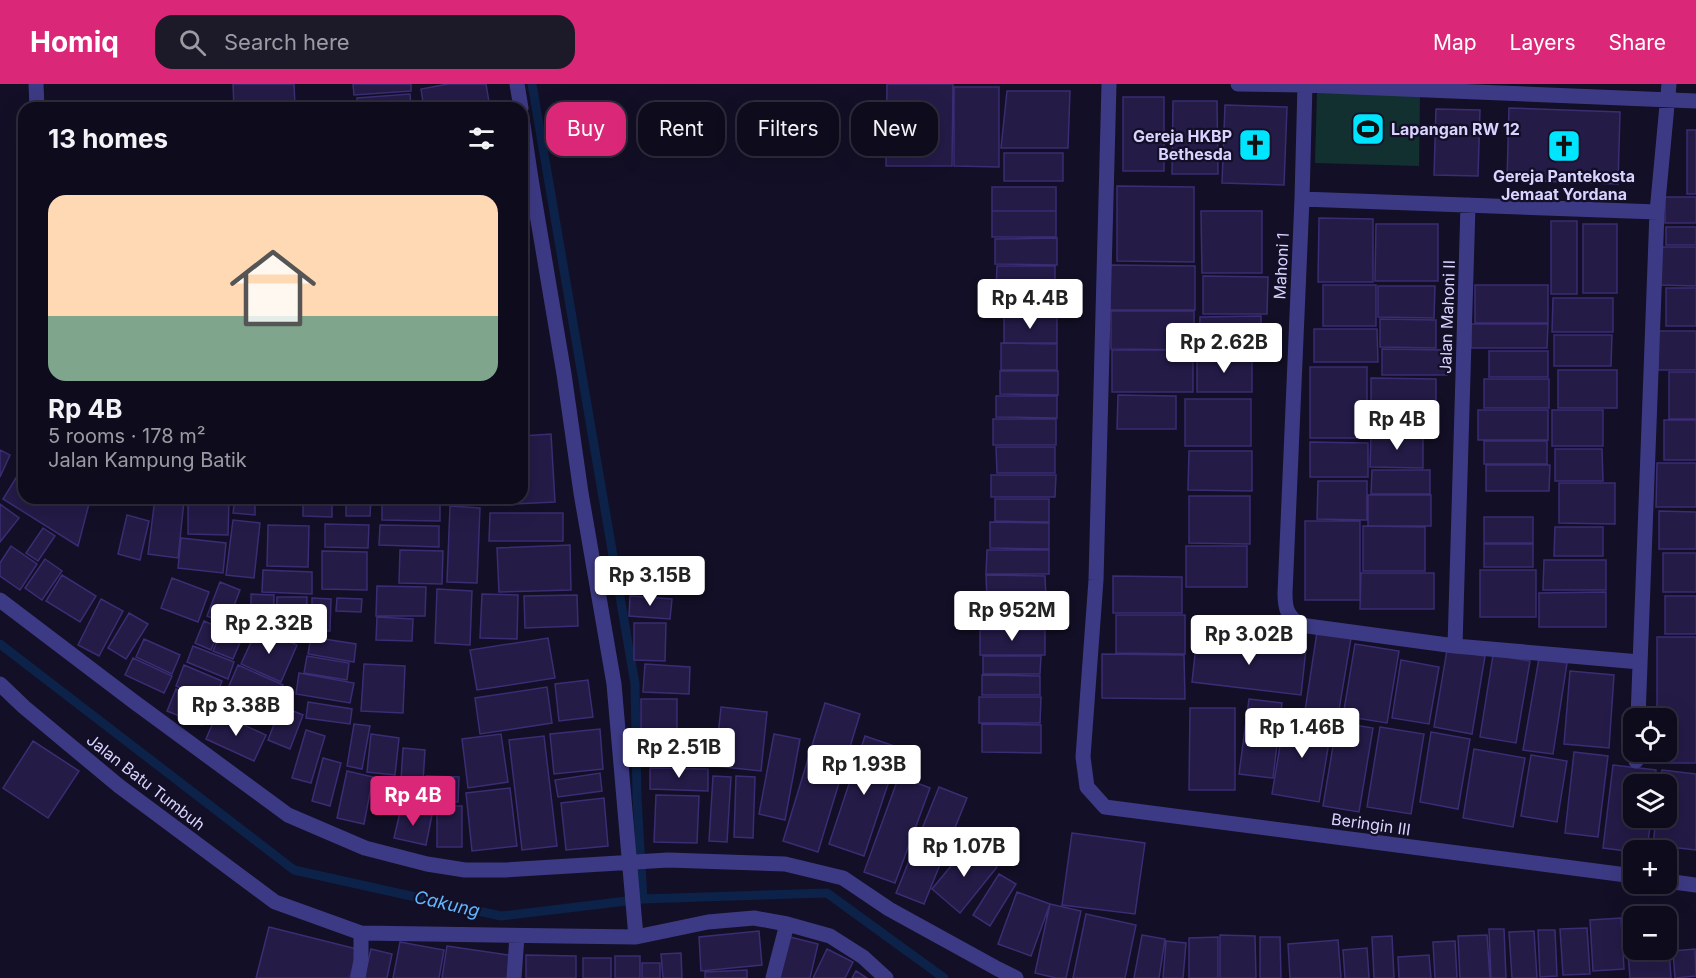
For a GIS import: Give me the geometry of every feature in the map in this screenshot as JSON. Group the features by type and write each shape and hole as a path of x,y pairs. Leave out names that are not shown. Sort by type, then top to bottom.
{"street":[{"path":"36,84 38,102"},
{"path":"517,84 520,102"},
{"name":"Beringin III","path":"1109,84 1096,580 1083,757 1087,787 1105,807 1623,875"},
{"path":"1238,84 1493,88 1696,101"},
{"path":"1638,708 1657,212 1669,84"},
{"name":"Mahoni 1","path":"1305,85 1285,592 1285,606 1291,618 1300,625 1455,646 1640,662"},
{"path":"528,159 614,684 632,864 635,930"},
{"path":"1302,199 1657,212"},
{"name":"Jalan Mahoni II","path":"1455,646 1468,205"},
{"path":"0,600 288,815 365,848 427,864 465,870 632,864 668,860 784,864 843,878 889,909 1016,978"},
{"name":"Jalan Batu Tumbuh","path":"0,684 24,707 119,786 275,902 361,933 517,936 635,930 754,918 830,936 863,957 886,978"},
{"path":"1677,882 1696,885"},
{"path":"773,978 787,924"},
{"path":"357,978 361,961 361,933"},
{"path":"514,978 517,936"}],"green space":[{"name":"Lapangan RW 12","path":"1317,92 1420,95 1419,166 1315,163"}],"building":[{"path":"233,84 294,84 295,102 234,102"},
{"path":"353,84 411,84 411,91 354,95"},
{"path":"448,84 486,84 489,102 423,102 421,89"},
{"path":"887,84 953,84 952,166 886,166 886,156 938,156 938,102 887,102"},
{"path":"954,87 999,87 999,167 954,166"},
{"path":"1007,91 1070,91 1068,148 1001,148"},
{"path":"410,94 411,102 357,102 357,98"},
{"path":"1123,97 1164,97 1164,171 1123,171"},
{"path":"1173,101 1217,101 1218,174 1172,174"},
{"name":"Gereja HKBP Bethesda","path":"1225,105 1287,107 1284,185 1222,183"},
{"name":"Gereja Pantekosta Jemaat Yordana","path":"1509,108 1620,112 1618,184 1507,180"},
{"path":"1436,109 1480,110 1478,176 1434,175"},
{"path":"1687,130 1696,130 1696,194 1687,194"},
{"path":"1004,153 1063,153 1063,181 1004,181"},
{"path":"1117,186 1194,187 1194,262 1117,261"},
{"path":"992,187 1056,187 1056,211 992,211"},
{"path":"1665,197 1696,197 1696,223 1665,223"},
{"path":"992,211 1056,211 1056,237 992,237"},
{"path":"1201,211 1262,211 1262,273 1202,273"},
{"path":"1319,218 1373,219 1373,282 1318,282"},
{"path":"1551,221 1577,221 1577,294 1551,294"},
{"path":"1376,224 1438,224 1438,281 1375,281"},
{"path":"1583,224 1617,224 1617,293 1583,293"},
{"path":"1666,227 1696,227 1696,245 1666,245"},
{"path":"1057,238 1057,265 995,264 995,239"},
{"path":"1660,247 1696,247 1696,286 1660,285"},
{"path":"1110,265 1195,266 1195,310 1110,310"},
{"path":"997,266 1055,266 1055,290 996,289"},
{"path":"1203,276 1268,277 1267,314 1203,314"},
{"path":"1323,285 1376,285 1376,326 1323,326"},
{"path":"1475,285 1548,285 1548,323 1475,323"},
{"path":"1378,286 1435,286 1434,318 1378,317"},
{"path":"1666,288 1696,288 1696,326 1666,326"},
{"path":"1003,292 1057,292 1057,315 1003,315"},
{"path":"1553,298 1613,298 1613,332 1552,332"},
{"path":"1111,311 1194,311 1194,350 1111,349"},
{"path":"1004,316 1057,317 1057,343 1004,343"},
{"path":"1261,316 1261,355 1199,355 1200,317"},
{"path":"1380,319 1436,320 1436,348 1380,347"},
{"path":"1471,324 1548,324 1547,348 1471,348"},
{"path":"1314,329 1377,329 1378,362 1314,362"},
{"path":"1658,331 1696,331 1696,370 1658,370"},
{"path":"1554,335 1612,335 1611,366 1554,366"},
{"path":"1001,343 1057,344 1057,370 1001,370"},
{"path":"1382,349 1447,350 1447,375 1382,375"},
{"path":"1112,350 1193,350 1193,392 1112,392"},
{"path":"1489,351 1548,351 1548,377 1489,377"},
{"path":"1197,357 1252,357 1252,392 1197,392"},
{"path":"1310,367 1367,367 1367,438 1310,438"},
{"path":"1558,370 1617,370 1617,408 1558,408"},
{"path":"1000,371 1058,371 1058,395 1000,394"},
{"path":"1669,372 1696,372 1696,419 1669,419"},
{"path":"1371,378 1436,379 1436,415 1371,415"},
{"path":"1484,379 1549,379 1549,408 1484,408"},
{"path":"1118,395 1176,396 1176,429 1117,429"},
{"path":"996,396 1057,396 1057,418 996,417"},
{"path":"1185,399 1251,399 1251,446 1185,446"},
{"path":"1478,410 1548,410 1548,440 1478,440"},
{"path":"1552,410 1603,410 1603,446 1552,446"},
{"path":"993,419 1056,419 1056,445 993,445"},
{"path":"1664,420 1696,420 1696,460 1664,460"},
{"path":"551,434 555,502 528,503 528,436"},
{"path":"1371,434 1423,434 1423,468 1370,467"},
{"path":"1484,441 1547,441 1547,464 1484,464"},
{"path":"1310,442 1368,443 1368,477 1310,477"},
{"path":"996,447 1055,447 1055,473 997,473"},
{"path":"1555,449 1602,449 1603,481 1555,481"},
{"path":"0,450 10,455 0,477"},
{"path":"1189,451 1252,451 1252,491 1188,490"},
{"path":"1657,463 1696,463 1696,507 1656,507"},
{"path":"1486,465 1550,465 1549,491 1486,491"},
{"path":"1372,470 1430,470 1430,494 1371,494"},
{"path":"18,475 18,504 89,504 78,546 3,499"},
{"path":"991,475 1056,475 1055,497 991,497"},
{"path":"1318,481 1367,481 1367,520 1317,519"},
{"path":"1559,483 1615,483 1615,524 1559,523"},
{"path":"1368,495 1431,495 1431,526 1368,526"},
{"path":"1189,496 1250,496 1250,544 1189,543"},
{"path":"995,499 1049,499 1049,522 995,521"},
{"path":"0,504 19,518 0,542"},
{"path":"154,504 184,504 178,558 148,554"},
{"path":"188,504 229,504 228,535 188,534"},
{"path":"234,504 255,504 255,515 233,513"},
{"path":"303,504 332,504 332,517 303,516"},
{"path":"346,504 371,504 370,516 346,516"},
{"path":"382,504 440,504 440,521 382,520"},
{"path":"450,506 480,508 477,583 447,582"},
{"path":"1659,511 1696,512 1696,549 1659,549"},
{"path":"490,513 563,513 563,541 489,541"},
{"path":"127,515 149,521 140,560 118,554"},
{"path":"1484,517 1533,517 1533,543 1484,543"},
{"path":"233,520 260,523 254,578 226,575"},
{"path":"1305,521 1360,521 1360,600 1305,600"},
{"path":"990,522 1049,523 1049,549 990,548"},
{"path":"325,524 369,525 368,548 325,547"},
{"path":"268,525 309,526 308,567 267,566"},
{"path":"380,525 439,526 439,547 379,545"},
{"path":"1363,526 1425,527 1425,571 1363,571"},
{"path":"1555,527 1603,527 1603,556 1554,556"},
{"path":"43,528 55,536 38,561 26,553"},
{"path":"181,538 226,543 223,573 178,568"},
{"path":"1484,544 1533,544 1533,567 1484,567"},
{"path":"570,545 571,590 499,592 497,548"},
{"path":"11,546 37,564 20,590 0,576 0,563"},
{"path":"1186,546 1247,546 1247,587 1186,587"},
{"path":"400,550 443,551 442,584 399,583"},
{"path":"987,550 1049,550 1049,574 986,574"},
{"path":"322,551 367,552 367,590 322,589"},
{"path":"1663,553 1696,553 1696,592 1663,592"},
{"path":"45,559 62,571 42,600 25,588"},
{"path":"1544,560 1606,560 1606,590 1543,590"},
{"path":"263,570 312,572 312,594 262,592"},
{"path":"1480,570 1536,570 1536,617 1480,617"},
{"path":"1361,573 1434,573 1434,609 1360,609"},
{"path":"62,575 96,596 80,622 46,601"},
{"path":"986,575 1045,576 1046,600 987,600"},
{"path":"1113,576 1182,577 1182,613 1113,613"},
{"path":"172,578 209,592 198,622 161,608"},
{"path":"220,582 240,590 227,624 207,616"},
{"path":"377,586 426,587 425,616 376,616"},
{"path":"437,589 472,591 470,645 435,643"},
{"path":"1606,592 1606,627 1539,627 1539,593"},
{"path":"251,594 274,595 273,625 251,624"},
{"path":"482,594 518,595 517,639 480,638"},
{"path":"577,595 578,626 525,628 524,596"},
{"path":"630,596 672,599 670,619 629,616"},
{"path":"1665,596 1696,596 1696,634 1665,634"},
{"path":"277,597 307,597 306,630 276,629"},
{"path":"312,598 331,599 330,631 312,631"},
{"path":"337,598 362,599 361,612 336,611"},
{"path":"101,599 123,611 99,656 78,645"},
{"path":"990,601 1047,601 1047,629 990,629"},
{"path":"129,613 148,624 126,659 108,648"},
{"path":"1116,615 1185,615 1185,654 1116,653"},
{"path":"377,617 413,619 412,641 376,640"},
{"path":"204,621 220,628 211,650 195,643"},
{"path":"634,623 666,623 665,661 634,660"},
{"path":"224,625 244,633 233,659 213,651"},
{"path":"258,627 297,645 281,682 241,664"},
{"path":"980,630 1045,630 1045,655 980,655"},
{"path":"1317,632 1351,638 1338,716 1305,711"},
{"path":"1197,636 1306,649 1301,695 1192,682"},
{"path":"311,637 356,644 354,662 308,654"},
{"path":"1657,637 1696,637 1696,763 1657,763 1677,762 1677,708 1657,708"},
{"path":"548,638 555,678 477,690 470,650"},
{"path":"144,639 180,655 172,674 136,657"},
{"path":"1355,644 1399,651 1387,723 1343,716"},
{"path":"193,646 234,662 228,679 187,662"},
{"path":"1447,650 1485,656 1472,734 1434,727"},
{"path":"1102,654 1184,655 1185,699 1102,698"},
{"path":"1493,655 1530,661 1516,743 1480,737"},
{"path":"307,656 349,663 347,680 304,673"},
{"path":"983,656 1041,656 1040,674 983,674"},
{"path":"133,658 172,676 164,693 125,675"},
{"path":"1539,658 1567,663 1553,754 1523,750"},
{"path":"1401,660 1439,667 1429,724 1392,718"},
{"path":"364,664 405,666 403,713 361,711"},
{"path":"645,664 690,667 689,694 643,692"},
{"path":"184,665 222,681 214,701 176,686"},
{"path":"238,665 283,685 266,724 221,704"},
{"path":"1570,671 1614,675 1609,748 1564,744"},
{"path":"299,673 354,683 350,703 296,694"},
{"path":"982,675 1040,676 1040,695 982,695"},
{"path":"588,680 593,717 559,721 555,684"},
{"path":"547,687 552,723 480,734 475,698"},
{"path":"176,689 211,704 202,725 167,711"},
{"path":"979,697 1041,697 1040,723 979,723"},
{"path":"641,699 677,699 677,730 641,730"},
{"path":"1249,699 1282,703 1273,778 1239,774"},
{"path":"308,702 352,709 350,724 306,718"},
{"path":"825,703 860,714 818,852 783,841"},
{"path":"281,706 303,715 290,749 268,740"},
{"path":"721,707 767,712 761,771 715,766"},
{"path":"1190,708 1235,708 1235,790 1189,790"},
{"path":"217,713 266,735 254,761 206,739"},
{"path":"1285,716 1332,724 1319,802 1272,794"},
{"path":"1337,722 1373,728 1359,812 1323,806"},
{"path":"354,724 370,726 362,769 347,766"},
{"path":"982,724 1041,725 1041,753 982,752"},
{"path":"1380,727 1424,734 1411,814 1367,807"},
{"path":"600,729 603,769 554,774 550,734"},
{"path":"306,730 325,736 311,783 292,778"},
{"path":"1431,732 1470,739 1458,809 1420,802"},
{"path":"371,734 399,738 395,775 367,772"},
{"path":"501,734 508,782 468,788 462,739"},
{"path":"774,734 800,739 785,820 759,814"},
{"path":"544,736 557,846 522,850 509,740"},
{"path":"865,736 900,748 864,856 829,844"},
{"path":"33,741 79,771 48,818 3,788"},
{"path":"646,744 707,744 707,764 645,763"},
{"path":"403,748 425,750 422,797 400,796"},
{"path":"1474,749 1525,758 1513,827 1463,818"},
{"path":"1574,752 1608,756 1598,837 1565,833"},
{"path":"1531,755 1567,761 1557,822 1521,816"},
{"path":"323,758 341,763 330,806 312,801"},
{"path":"1613,765 1656,770 1656,774 1623,774 1623,828 1650,828 1648,840 1623,840 1623,851 1603,848"},
{"path":"650,768 708,769 708,791 650,789"},
{"path":"1662,770 1696,774 1696,850 1677,848 1677,840 1654,840 1655,828 1677,828 1677,774 1661,774"},
{"path":"347,771 373,777 364,824 337,818"},
{"path":"600,773 602,791 558,797 555,780"},
{"path":"426,776 459,777 458,802 426,801"},
{"path":"713,776 731,777 727,842 709,841"},
{"path":"736,776 755,777 753,838 734,837"},
{"path":"899,776 930,788 895,883 864,872"},
{"path":"939,787 967,798 924,904 896,893"},
{"path":"510,788 517,846 472,851 466,793"},
{"path":"656,795 699,796 697,843 654,842"},
{"path":"604,798 608,846 566,850 561,803"},
{"path":"437,806 462,806 462,847 437,847"},
{"path":"401,808 432,815 426,845 394,838"},
{"path":"1072,833 1145,843 1135,914 1062,905"},
{"path":"969,844 997,867 960,913 932,889"},
{"path":"999,874 1016,884 990,926 973,915"},
{"path":"1017,892 1050,904 1031,956 998,944"},
{"path":"1050,904 1081,911 1066,978 1035,973"},
{"path":"1086,914 1136,925 1125,978 1073,978"},
{"path":"1621,918 1624,969 1593,971 1590,920"},
{"path":"269,927 357,949 350,978 256,978"},
{"path":"1587,928 1590,974 1563,975 1560,929"},
{"path":"1489,929 1504,929 1506,978 1491,978"},
{"path":"1538,930 1555,930 1557,976 1540,977"},
{"path":"759,931 762,965 701,971 699,937"},
{"path":"1534,931 1537,978 1512,978 1509,932"},
{"path":"1142,935 1165,939 1159,978 1134,978"},
{"path":"1220,935 1255,936 1256,978 1220,978"},
{"path":"1487,935 1490,978 1460,978 1458,936"},
{"path":"786,936 818,944 810,978 777,978"},
{"path":"1392,936 1394,978 1374,978 1372,937"},
{"path":"1218,937 1218,978 1189,978 1189,938"},
{"path":"1260,937 1280,937 1281,978 1260,978"},
{"path":"1338,940 1341,978 1290,978 1288,944"},
{"path":"1166,941 1186,943 1183,978 1163,978"},
{"path":"1455,941 1457,978 1435,978 1433,942"},
{"path":"400,942 444,950 439,978 393,978"},
{"path":"447,946 515,956 512,978 442,978"},
{"path":"1367,948 1369,978 1345,978 1343,950"},
{"path":"371,949 392,954 387,978 364,978"},
{"path":"827,949 853,962 845,978 813,978"},
{"path":"1695,949 1696,976 1675,978 1674,960 1677,960 1677,951"},
{"path":"681,953 682,978 663,978 661,954"},
{"path":"526,955 576,956 576,978 526,978"},
{"path":"1429,955 1431,978 1399,978 1398,957"},
{"path":"615,956 640,956 640,978 615,978"},
{"path":"583,958 611,958 611,978 583,978"},
{"path":"1629,960 1670,960 1671,978 1630,978"},
{"path":"642,963 660,963 660,978 642,978"},
{"path":"747,970 747,978 705,978 705,972"},
{"path":"856,971 867,978 852,978"}],"waterway":[{"path":"532,84 635,684 637,798 643,899"},
{"name":"Cakung","path":"0,644 294,870 501,916 643,899 827,893 944,978"}],"place":[{"name":"Lapangan RW 12","path":"1368,129"},
{"name":"Gereja HKBP Bethesda","path":"1255,145"},
{"name":"Gereja Pantekosta Jemaat Yordana","path":"1564,146"}]}
